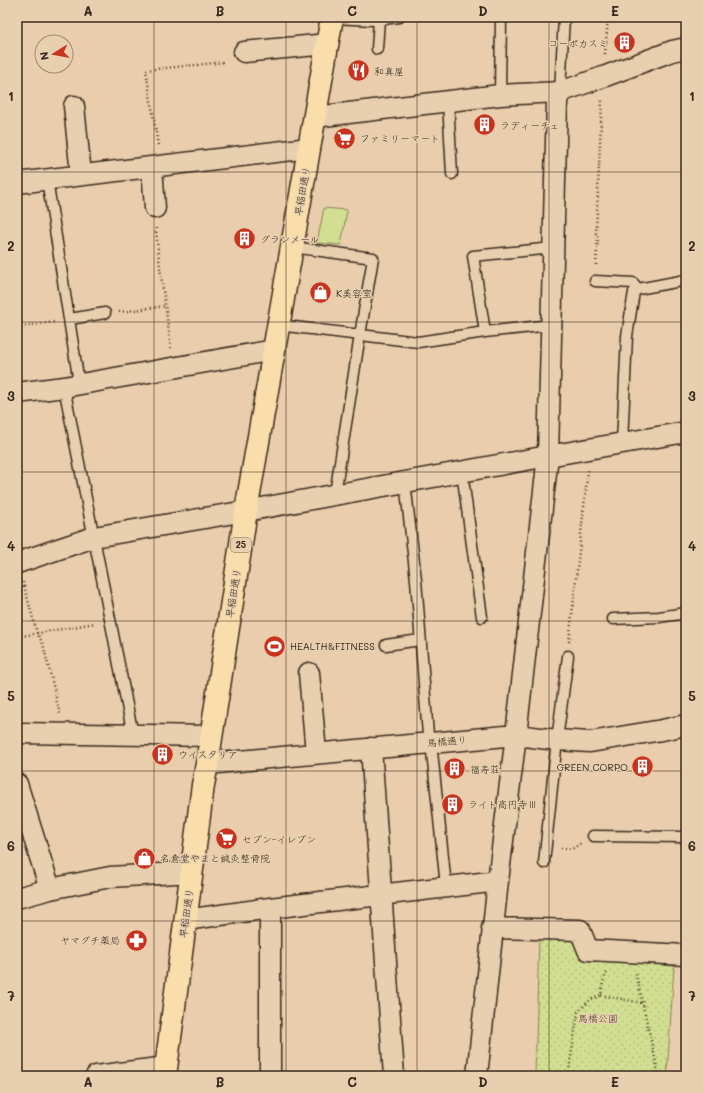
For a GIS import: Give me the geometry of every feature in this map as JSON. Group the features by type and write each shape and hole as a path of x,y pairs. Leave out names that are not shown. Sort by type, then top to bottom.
{"main road":[{"name":"早稲田通り","path":"165,1071 203,785 246,511 332,18"}],"street":[{"path":"244,52 327,44"},
{"path":"315,117 500,95 560,92 672,51 686,48"},
{"path":"478,1076 492,928 548,456 557,102 560,92"},
{"path":"74,106 81,175"},
{"path":"17,183 309,148"},
{"path":"155,208 157,166"},
{"path":"17,393 274,350"},
{"path":"17,563 94,537 686,432"},
{"path":"309,673 316,753"},
{"name":"馬橋通り","path":"207,764 516,735 590,742 686,725"},
{"path":"17,733 211,736"},
{"path":"371,748 394,1076"},
{"path":"17,784 23,821 50,888"},
{"path":"17,898 50,888 110,878 192,872"},
{"path":"184,920 498,880"},
{"path":"270,908 270,1076"},
{"path":"492,928 580,930 588,950 686,955"},
{"path":"96,1076 165,1071"}],"lane":[{"path":"332,18 374,20 399,17"},
{"path":"500,95 501,17"},
{"path":"560,92 564,17"},
{"path":"377,49 379,19"},
{"path":"448,102 452,174"},
{"path":"47,179 70,319 71,385 94,537 134,735"},
{"path":"292,247 373,258 335,494"},
{"path":"485,332 473,256 553,248"},
{"path":"622,443 627,336 634,292 638,289 686,280"},
{"path":"596,281 633,283 638,289"},
{"path":"70,319 105,313"},
{"path":"278,325 418,342 485,332 552,325"},
{"path":"462,472 482,617"},
{"path":"405,481 416,580 428,735 431,742 446,886"},
{"path":"613,619 659,617 686,613"},
{"path":"386,645 420,640"},
{"path":"544,863 557,740 568,656"},
{"path":"593,836 686,837"}],"path":[{"path":"596,281 598,236 596,233 603,77 608,17"},
{"path":"157,166 146,70 239,61 244,52"},
{"path":"155,208 158,256 166,306 173,368"},
{"path":"105,313 166,306"},
{"path":"17,327 70,319"},
{"path":"568,656 591,448"},
{"path":"17,563 38,634 43,644 65,734"},
{"path":"17,637 111,620"},
{"path":"546,847 572,849 593,836"},
{"path":"632,970 636,973 659,1076"},
{"path":"601,995 606,974 611,972"},
{"path":"568,1076 578,1012 590,1000 601,995 642,1003"}],"green space":[{"path":"324,208 347,210 341,245 317,243"},
{"name":"馬橋公園","path":"539,939 570,939 584,959 674,966 667,1076 535,1076"}],"place":[{"name":"コーポカスミ","path":"624,43"},
{"name":"和真屋","path":"359,71"},
{"name":"ラディーチェ","path":"485,125"},
{"name":"ファミリーマート","path":"344,138"},
{"name":"グランメール","path":"244,239"},
{"name":"K美容室","path":"321,293"},
{"name":"HEALTH&FITNESS","path":"275,646"},
{"name":"ウイスタリア","path":"162,754"},
{"name":"GREEN CORPO","path":"643,767"},
{"name":"福寿荘","path":"455,769"},
{"name":"ライト高円寺Ⅲ","path":"452,804"},
{"name":"セブン-イレブン","path":"227,839"},
{"name":"名倉堂やまと鍼灸整骨院","path":"145,858"},
{"name":"ヤマグチ薬局","path":"136,940"}]}
